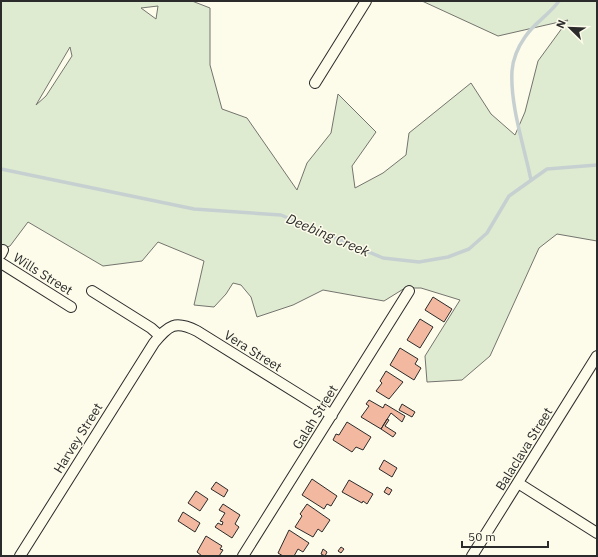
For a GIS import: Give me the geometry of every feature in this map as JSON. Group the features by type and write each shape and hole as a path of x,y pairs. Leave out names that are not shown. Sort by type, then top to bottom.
{"street":[{"path":"315,83 366,1"},
{"name":"Wills Street","path":"1,263 71,307"},
{"path":"92,291 151,328 160,336"},
{"name":"Galah Street","path":"243,556 409,292"},
{"name":"Vera Street","path":"160,336 177,324 186,325 332,415"},
{"name":"Harvey Street","path":"20,556 160,336"},
{"name":"Balaclava Street","path":"472,556 597,356"},
{"path":"518,483 597,533"}],"green space":[{"path":"1,1 192,1 210,8 210,65 222,109 247,118 297,190 307,163 331,133 338,94 376,132 352,166 355,188 383,173 406,155 409,133 471,83 491,114 515,135 525,112 538,61 568,20 498,36 422,1 597,1 597,241 557,234 539,248 490,356 462,380 427,382 425,356 460,300 421,288 405,288 384,301 323,290 293,305 257,317 251,297 241,285 233,283 226,294 214,307 194,305 204,261 158,242 142,261 103,266 28,222 10,246 1,249","holes":["158,6 156,19 141,8","70,47 72,56 46,96 36,105"]}],"building":[{"path":"433,297 452,309 444,322 425,310"},
{"path":"420,319 433,327 420,348 407,340"},
{"path":"400,348 418,359 415,364 421,368 414,380 390,365"},
{"path":"386,371 403,382 389,399 376,391 382,383 380,381"},
{"path":"369,400 383,408 385,404 405,416 402,422 391,413 381,429 361,417 369,406 366,404"},
{"path":"402,404 415,412 412,417 399,410"},
{"path":"387,419 389,420 385,426 396,433 393,437 381,429"},
{"path":"347,422 371,437 363,450 356,447 352,452 333,440 336,434 339,435"},
{"path":"384,460 397,468 392,477 379,469"},
{"path":"312,479 337,496 331,506 327,504 324,509 302,495"},
{"path":"349,480 373,494 367,504 363,501 362,503 342,492"},
{"path":"216,482 228,490 224,497 211,489"},
{"path":"387,487 392,490 389,495 384,492"},
{"path":"196,491 208,499 200,511 188,503"},
{"path":"223,504 240,515 235,524 239,527 232,538 215,527 218,523 222,525 223,522 220,521 225,513 219,510"},
{"path":"307,504 330,520 322,532 318,529 313,537 295,527 302,516 300,514"},
{"path":"183,512 200,523 195,532 178,521"},
{"path":"289,530 309,543 303,552 298,549 294,556 283,556 278,553"},
{"path":"206,536 222,546 220,549 223,550 219,556 202,556 197,552"},
{"path":"341,547 344,549 341,553 338,551"},
{"path":"323,549 327,552 325,556 321,554"}],"waterway":[{"path":"531,180 513,98 513,62 525,37 559,1"},
{"name":"Deebing Creek","path":"1,169 194,209 281,215 383,258 419,262 448,257 469,249 487,233 509,196 547,169 597,165"}]}
